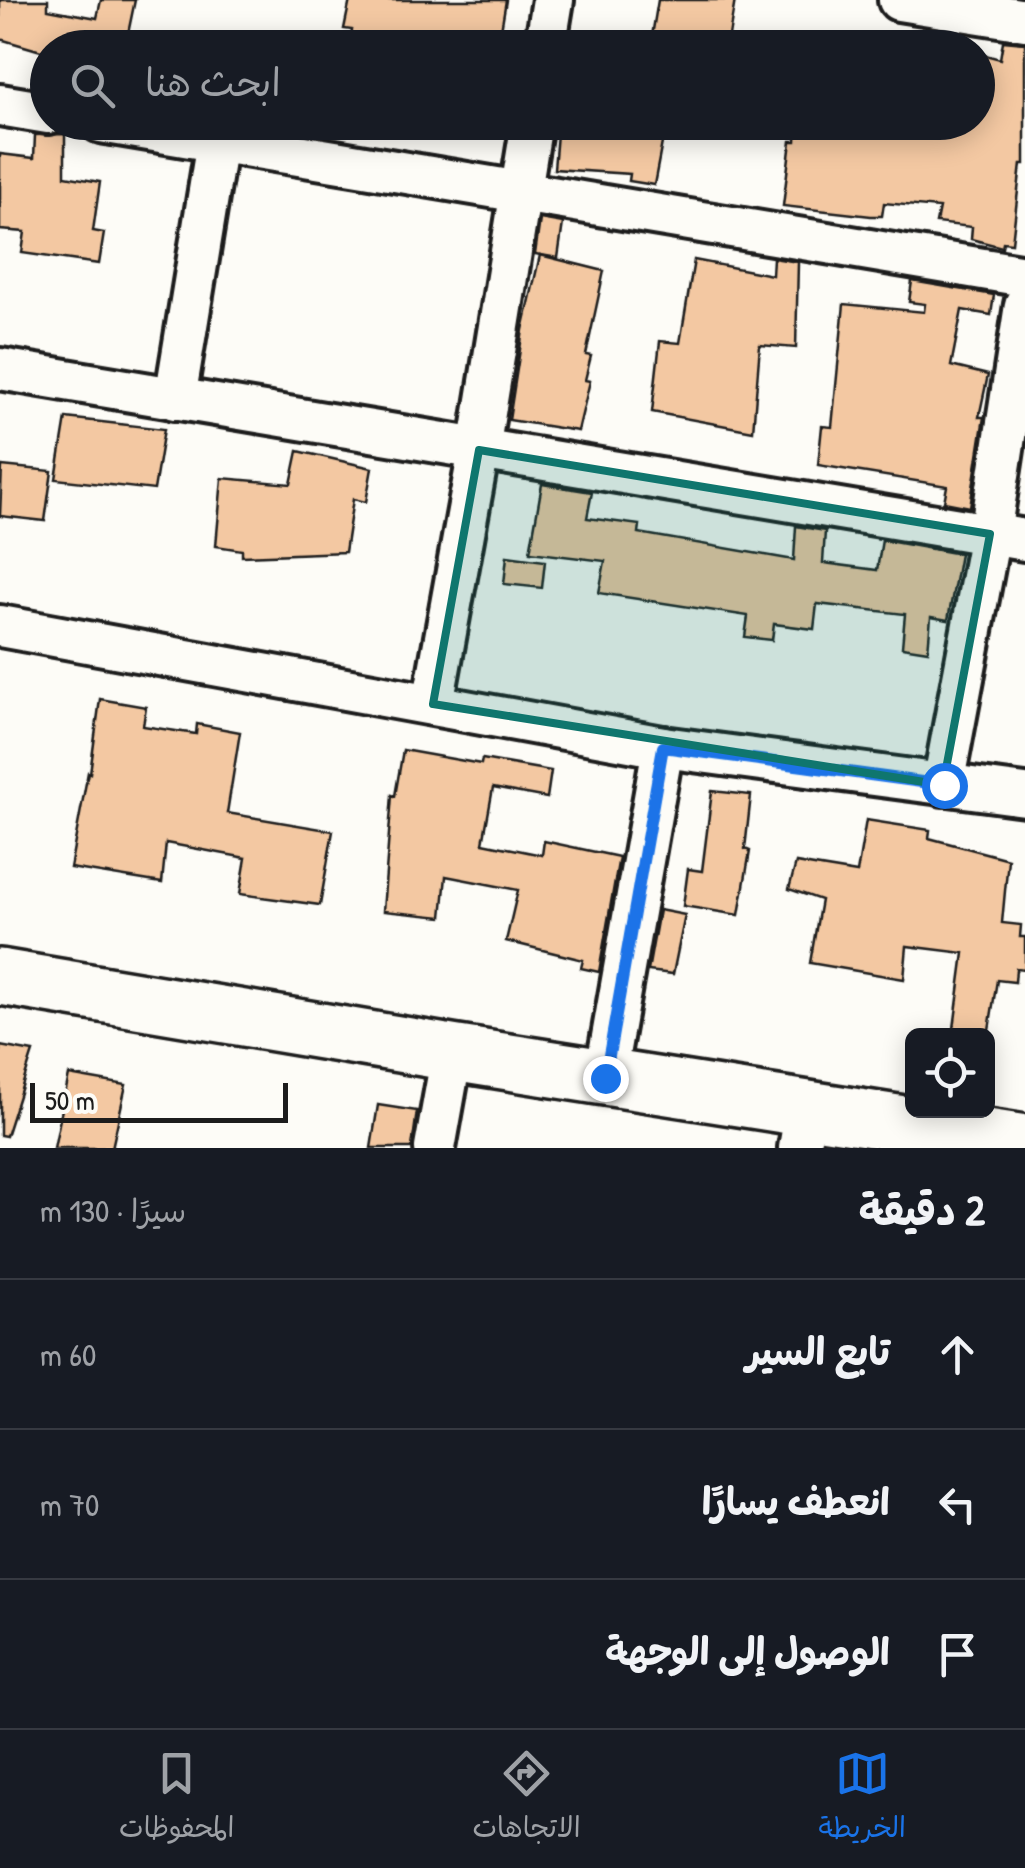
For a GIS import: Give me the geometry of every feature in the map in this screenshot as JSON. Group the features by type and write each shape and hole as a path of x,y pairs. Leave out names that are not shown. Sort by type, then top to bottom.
{"main road":[{"path":"0,977 605,1078 802,1129 1025,1143"}],"street":[{"path":"548,30 553,0"},
{"path":"899,0 1025,20"},
{"path":"0,106 30,111"},
{"path":"205,140 1025,276"},
{"path":"433,704 529,140"},
{"path":"175,399 217,142"},
{"path":"944,785 1007,537 1025,305"},
{"path":"0,370 1007,537"},
{"path":"0,626 663,747 1025,795"},
{"path":"605,1078 663,747"},
{"path":"435,1148 452,1053"}],"highlighted area":[{"path":"479,450 990,534 943,785 433,704"}],"building":[{"path":"0,0 48,0 48,9 97,18 101,0 135,0 129,30 30,30 30,48 0,39"},
{"path":"350,0 506,0 501,30 344,29"},
{"path":"658,0 735,0 730,30 653,30"},
{"path":"1003,41 1025,43 1025,164 1021,164 1012,243 1003,242 1002,247 971,239 972,227 936,223 939,208 884,203 882,216 871,216 783,206 791,141 995,140 995,58 1000,59"},
{"path":"35,140 65,140 65,176 100,182 93,231 104,233 99,264 22,253 25,232 0,230 0,154 34,158"},
{"path":"556,140 663,140 654,185 629,181 630,174 554,169"},
{"path":"540,219 563,223 558,258 535,254"},
{"path":"540,255 604,271 586,355 591,356 585,380 590,381 578,431 509,420"},
{"path":"773,258 798,262 796,348 760,345 753,431 652,412 660,341 680,343 694,260 772,275"},
{"path":"912,281 994,295 991,315 962,310 951,366 988,375 979,417 984,417 970,507 944,502 947,486 818,465 822,426 832,427 844,304 924,312 925,304 909,302"},
{"path":"66,418 164,429 154,490 56,479"},
{"path":"298,451 372,468 366,502 353,499 345,552 242,556 242,550 216,546 222,478 291,484"},
{"path":"2,466 52,471 45,521 0,516"},
{"path":"542,484 592,492 587,518 640,525 639,533 794,560 796,526 825,531 823,563 877,570 882,540 960,554 948,620 931,617 928,651 902,647 905,614 817,604 814,629 774,624 772,640 745,637 748,616 599,593 605,561 530,552"},
{"path":"507,556 545,561 542,588 504,584"},
{"path":"100,699 146,707 143,726 196,734 197,724 240,732 227,813 333,831 320,905 240,894 246,858 166,843 162,883 70,868 90,773"},
{"path":"403,750 551,771 547,798 493,788 483,843 542,855 544,841 619,857 599,972 581,968 583,960 506,941 518,890 446,876 442,917 383,911 392,795 395,796"},
{"path":"712,791 751,795 745,849 750,851 739,915 683,906 688,869 702,871"},
{"path":"866,820 930,830 929,838 1008,859 1002,923 1021,925 1025,970 1016,969 1015,982 997,980 989,1028 954,1028 964,953 907,946 904,979 810,963 821,900 789,889 796,863 857,873"},
{"path":"659,910 685,915 673,974 648,971"},
{"path":"0,1046 33,1052 6,1136 0,1135"},
{"path":"69,1075 126,1085 112,1148 54,1148"},
{"path":"378,1105 417,1111 412,1148 371,1148"}],"route":[{"path":"605,1078 663,747 944,785"}]}
